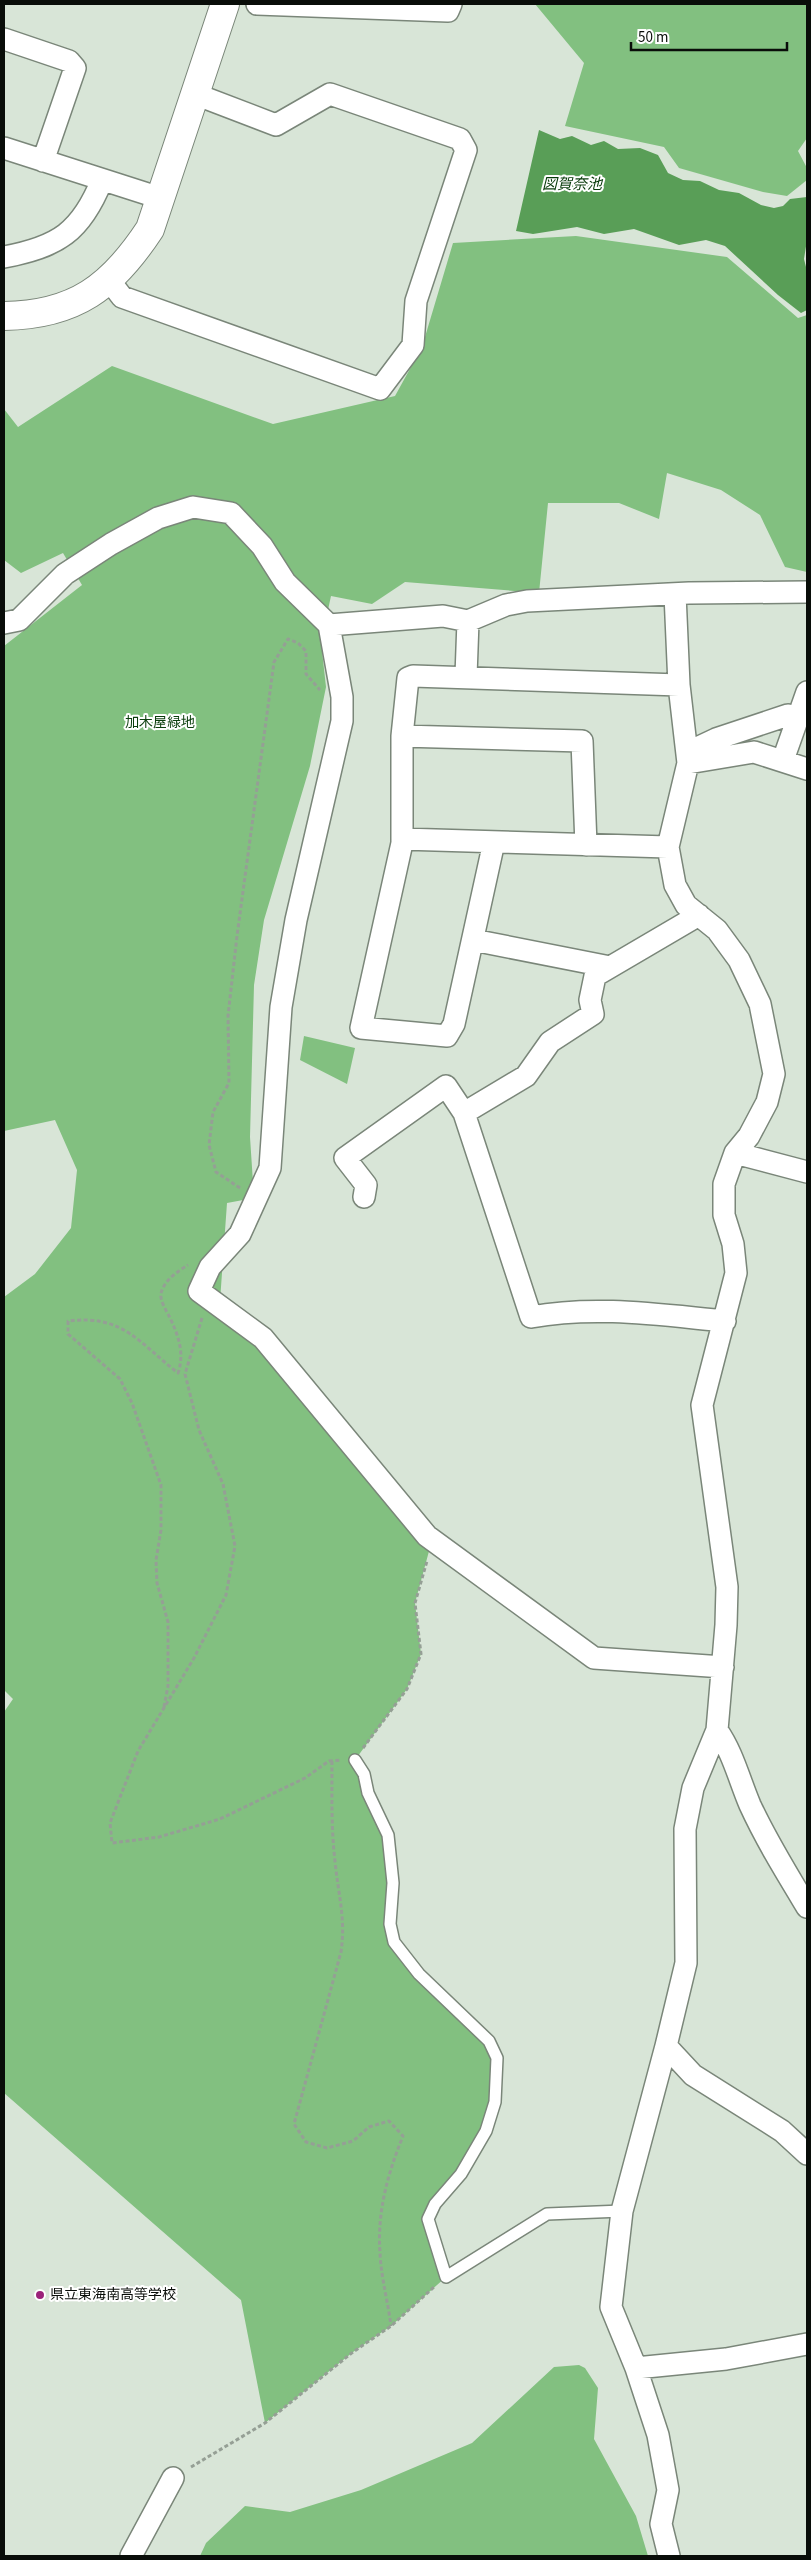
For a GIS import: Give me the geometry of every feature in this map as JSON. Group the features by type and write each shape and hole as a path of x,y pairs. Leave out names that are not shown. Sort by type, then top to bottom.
{"street":[{"path":"4,316 30,316 54,311 84,298 109,280 134,253 150,229 226,4"},
{"path":"257,4 448,10 451,4"},
{"path":"4,40 69,61 75,68 44,161"},
{"path":"109,280 122,297 380,388 413,345 416,301 466,150 460,139 330,94 276,125 195,94"},
{"path":"4,148 160,198"},
{"path":"4,257 32,252 53,243 72,229 92,204 102,180"},
{"path":"4,623 19,620 64,574 111,544 158,518 193,508 231,513 262,546 284,582 329,625 342,697 342,721 296,920 281,1007 270,1168 254,1198 240,1234 210,1268 199,1291 263,1338 432,1540 594,1658 723,1667"},
{"path":"329,625 443,616 468,620 506,605 527,601 675,594 807,592"},
{"path":"669,2556 661,2524 668,2490 658,2434 636,2368 611,2307 622,2211 686,1963 685,1829 692,1788 717,1730 723,1667 727,1587 702,1405 736,1272 733,1244 724,1215 724,1184 735,1153 748,1136 768,1102 774,1074 760,1004 740,960 717,930 686,905 675,885 668,847 688,763 680,685 675,594"},
{"path":"466,676 468,620"},
{"path":"494,842 454,1024 447,1036 361,1028 402,839 402,736 408,678 413,676 466,676 680,685"},
{"path":"783,760 807,692"},
{"path":"688,763 699,747 716,739 788,715"},
{"path":"402,736 582,741 586,845"},
{"path":"688,763 754,752 807,769"},
{"path":"402,839 668,847"},
{"path":"464,1113 526,1076 550,1042 593,1014 590,1000 595,976 699,915"},
{"path":"473,940 610,967"},
{"path":"364,1197 366,1185 346,1158 446,1086 464,1113 531,1317 562,1311 610,1310 725,1321"},
{"path":"735,1153 807,1172"},
{"path":"717,1730 728,1746 750,1804 772,1848 807,1906"},
{"path":"666,2046 693,2075 782,2131 807,2154"},
{"path":"636,2368 726,2359 807,2344"},
{"path":"131,2556 172,2478"}],"lane":[{"path":"355,1760 364,1774 368,1793 388,1835 393,1883 390,1924 394,1942 419,1974 490,2042 496,2058 495,2102 486,2131 461,2174 435,2204 428,2219 446,2277 547,2214 622,2211"}],"path":[{"path":"254,1198 216,1172 209,1145 213,1112 230,1082 228,1016 236,936 274,662 288,638 298,643 306,651 306,674 318,690 342,697"},
{"path":"164,1709 168,1686 168,1622 157,1583 156,1560 161,1530 161,1485 132,1403 120,1379 68,1334 68,1320 84,1319 117,1326 135,1336 178,1373 181,1363 180,1343 163,1304 161,1294 168,1281 179,1270 194,1261"},
{"path":"199,1291 204,1309 186,1374 199,1430 223,1484 235,1546 226,1595 194,1658 138,1752 110,1823 112,1843 159,1836 220,1819 305,1778 332,1761 355,1760 407,1689 421,1654 415,1603 432,1540"},
{"path":"332,1761 335,1861 344,1915 344,1933 294,2124 306,2142 327,2148 353,2140 369,2127 389,2121 404,2136 388,2173 381,2214 380,2253 392,2326"},
{"path":"172,2478 266,2423 353,2352 392,2326 446,2277"}],"green space":[{"path":"535,4 807,4 807,138 798,151 807,168 807,180 787,196 763,192 679,168 664,147 565,126 584,63"},
{"name":"加木屋緑地","path":"576,236 727,257 798,318 807,315 807,572 785,567 760,515 721,490 667,473 659,519 619,503 548,503 539,593 405,582 372,604 331,596 321,642 326,687 310,766 264,920 254,985 250,1137 254,1198 227,1203 220,1301 432,1540 415,1603 421,1654 407,1689 355,1760 388,1835 394,1942 497,2058 486,2131 428,2219 446,2277 391,2326 353,2352 265,2423 241,2300 4,2093 4,1712 13,1699 4,1690 4,1297 35,1274 71,1228 77,1170 55,1120 4,1131 4,646 82,585 63,553 21,573 4,560 4,409 18,427 112,366 273,424 395,396 422,347 453,243"},
{"path":"304,1036 355,1048 347,1084 300,1060"},
{"path":"579,2365 585,2368 598,2388 594,2439 636,2516 648,2556 200,2556 206,2543 245,2506 290,2512 361,2490 472,2443 554,2367"}],"water":[{"name":"図賀奈池","path":"539,130 560,139 572,136 591,145 604,141 618,149 640,148 658,155 668,173 683,180 700,181 719,190 739,193 761,205 774,208 783,206 790,199 807,197 807,240 804,259 807,271 807,310 801,313 778,295 725,246 706,240 679,245 634,229 604,234 577,227 533,234 516,231"}],"place":[{"name":"県立東海南高等学校","path":"40,2295"}]}
